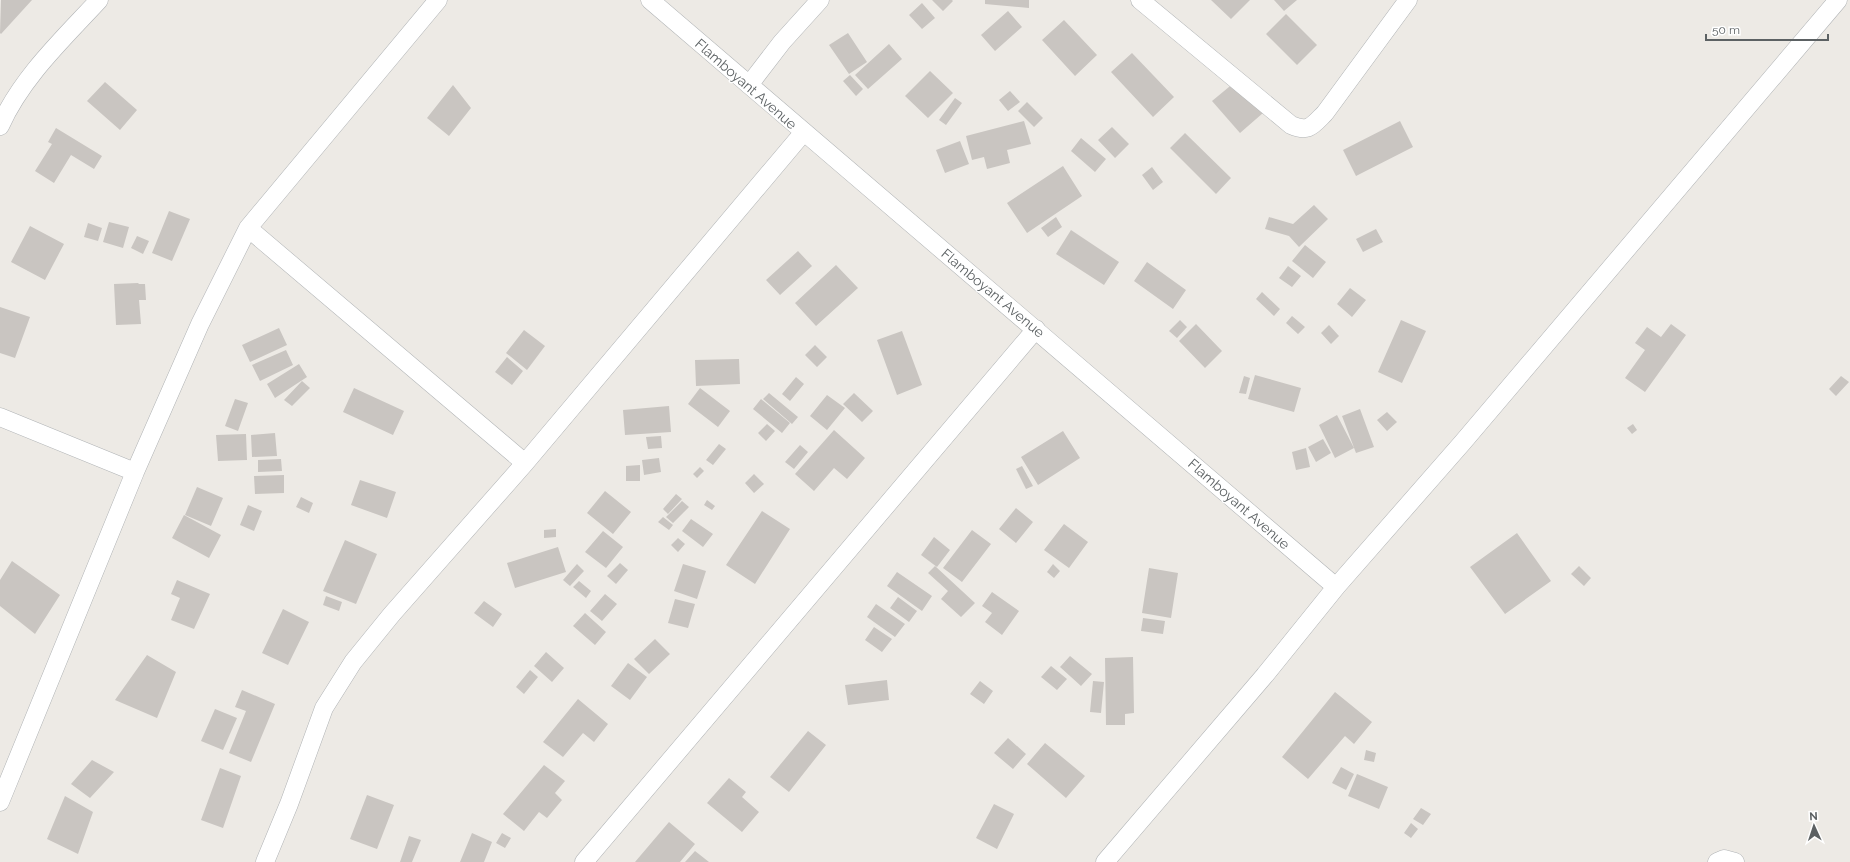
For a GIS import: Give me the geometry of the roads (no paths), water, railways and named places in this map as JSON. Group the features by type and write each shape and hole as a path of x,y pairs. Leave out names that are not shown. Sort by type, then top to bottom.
{"street":[{"path":"0,126 8,108 22,86 99,0"},
{"path":"0,802 135,472 200,324 248,228 438,0"},
{"name":"Flamboyant Avenue","path":"650,0 803,133 1036,329 1336,588"},
{"path":"749,85 782,42 820,0"},
{"path":"1140,0 1292,125 1300,129 1311,128 1325,113 1408,0"},
{"path":"1105,862 1265,675 1336,588 1463,442 1838,0 1850,10"},
{"path":"265,862 289,804 324,708 352,662 392,614 525,463 803,133"},
{"path":"248,228 525,463"},
{"path":"584,862 1036,329"},
{"path":"0,418 135,472"},
{"path":"1717,862 1724,859 1735,862"}]}
